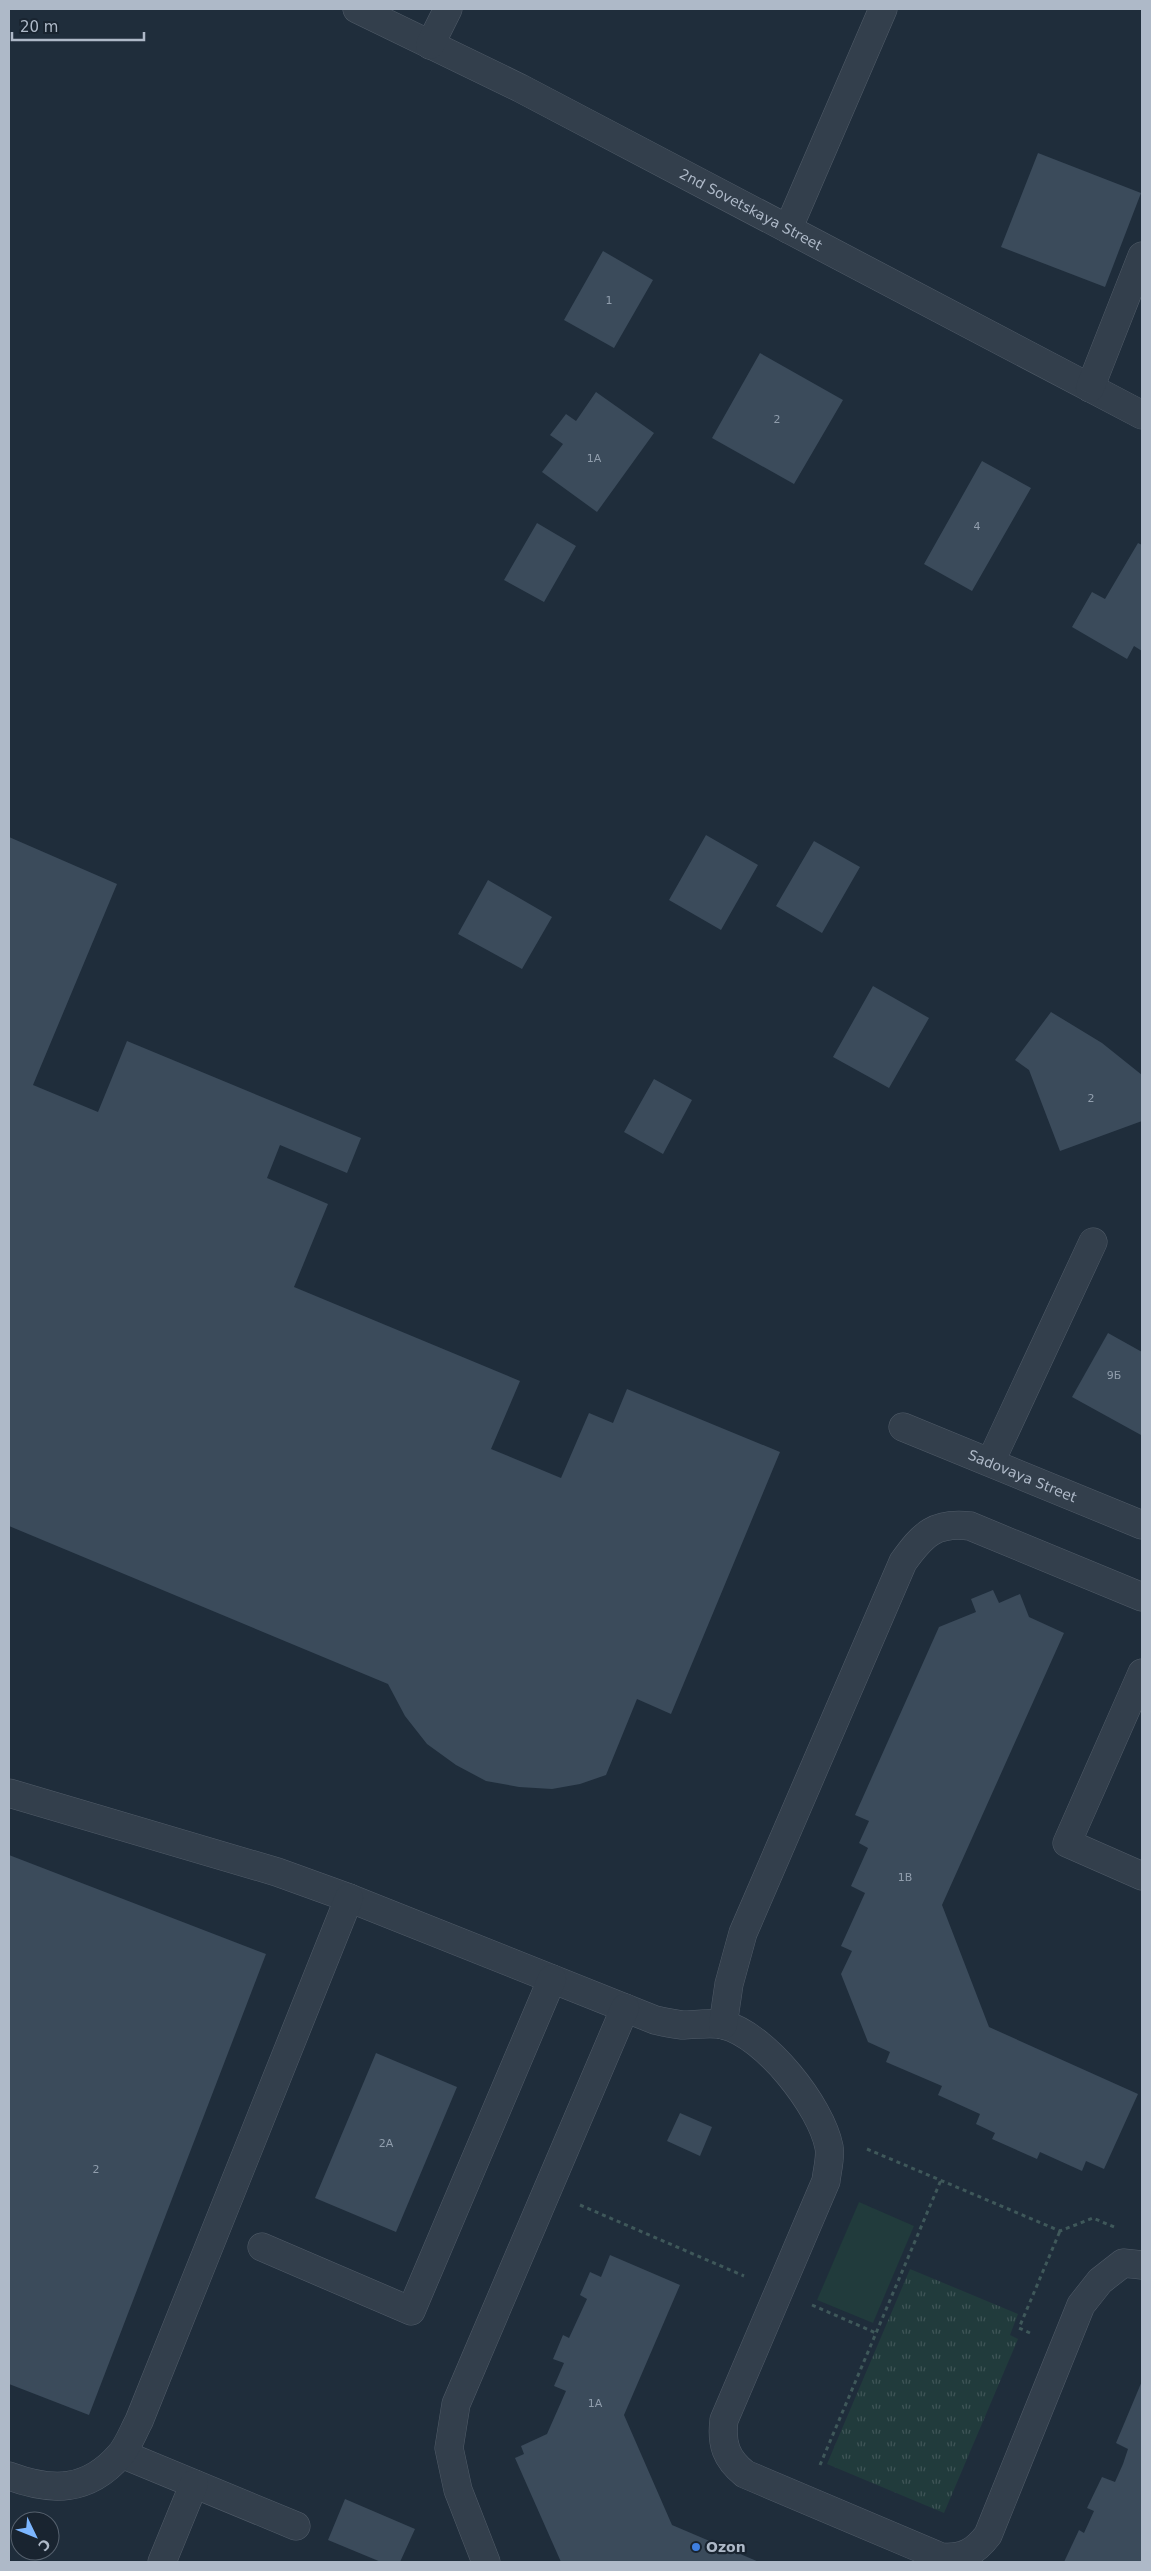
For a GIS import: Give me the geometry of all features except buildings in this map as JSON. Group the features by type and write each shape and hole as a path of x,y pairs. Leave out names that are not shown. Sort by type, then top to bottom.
{"street":[{"name":"2nd Sovetskaya Street","path":"357,9 520,88 1142,415"},
{"path":"430,44 448,9"},
{"path":"788,229 883,9"},
{"path":"1090,388 1142,256"},
{"path":"991,1461 1093,1242"},
{"name":"Sadovaya Street","path":"903,1427 991,1461 1142,1525"},
{"path":"723,2025 729,1984 742,1933 903,1562 914,1546 930,1532 950,1524 970,1526 1142,1598"},
{"path":"1142,1674 1067,1843 1142,1876"},
{"path":"9,1793 278,1872 350,1898 656,2020 680,2025 723,2025 753,2039 794,2080 821,2122 830,2149 826,2181 724,2420 722,2437 725,2452 734,2465 745,2474 941,2557 955,2558 978,2548 988,2535 1082,2305 1100,2281 1123,2263 1142,2265"},
{"path":"9,2476 26,2482 62,2488 99,2476 122,2454 143,2412 350,1898"},
{"path":"262,2247 411,2311 552,1979"},
{"path":"486,2562 458,2490 449,2448 456,2404 625,2008"},
{"path":"122,2454 296,2526"},
{"path":"162,2562 194,2484"}],"path":[{"path":"821,2122 941,2180 1060,2231"},
{"path":"805,2499 941,2180"},
{"path":"547,2191 715,2263"},
{"path":"1064,2347 1019,2328 1060,2231 1092,2218 1117,2228"}],"green space":[{"path":"859,2202 914,2226 873,2323 817,2300"},
{"path":"910,2269 1018,2314 1010,2335 1018,2339 944,2513 827,2464"}],"place":[{"name":"Ozon","path":"696,2547"}]}
